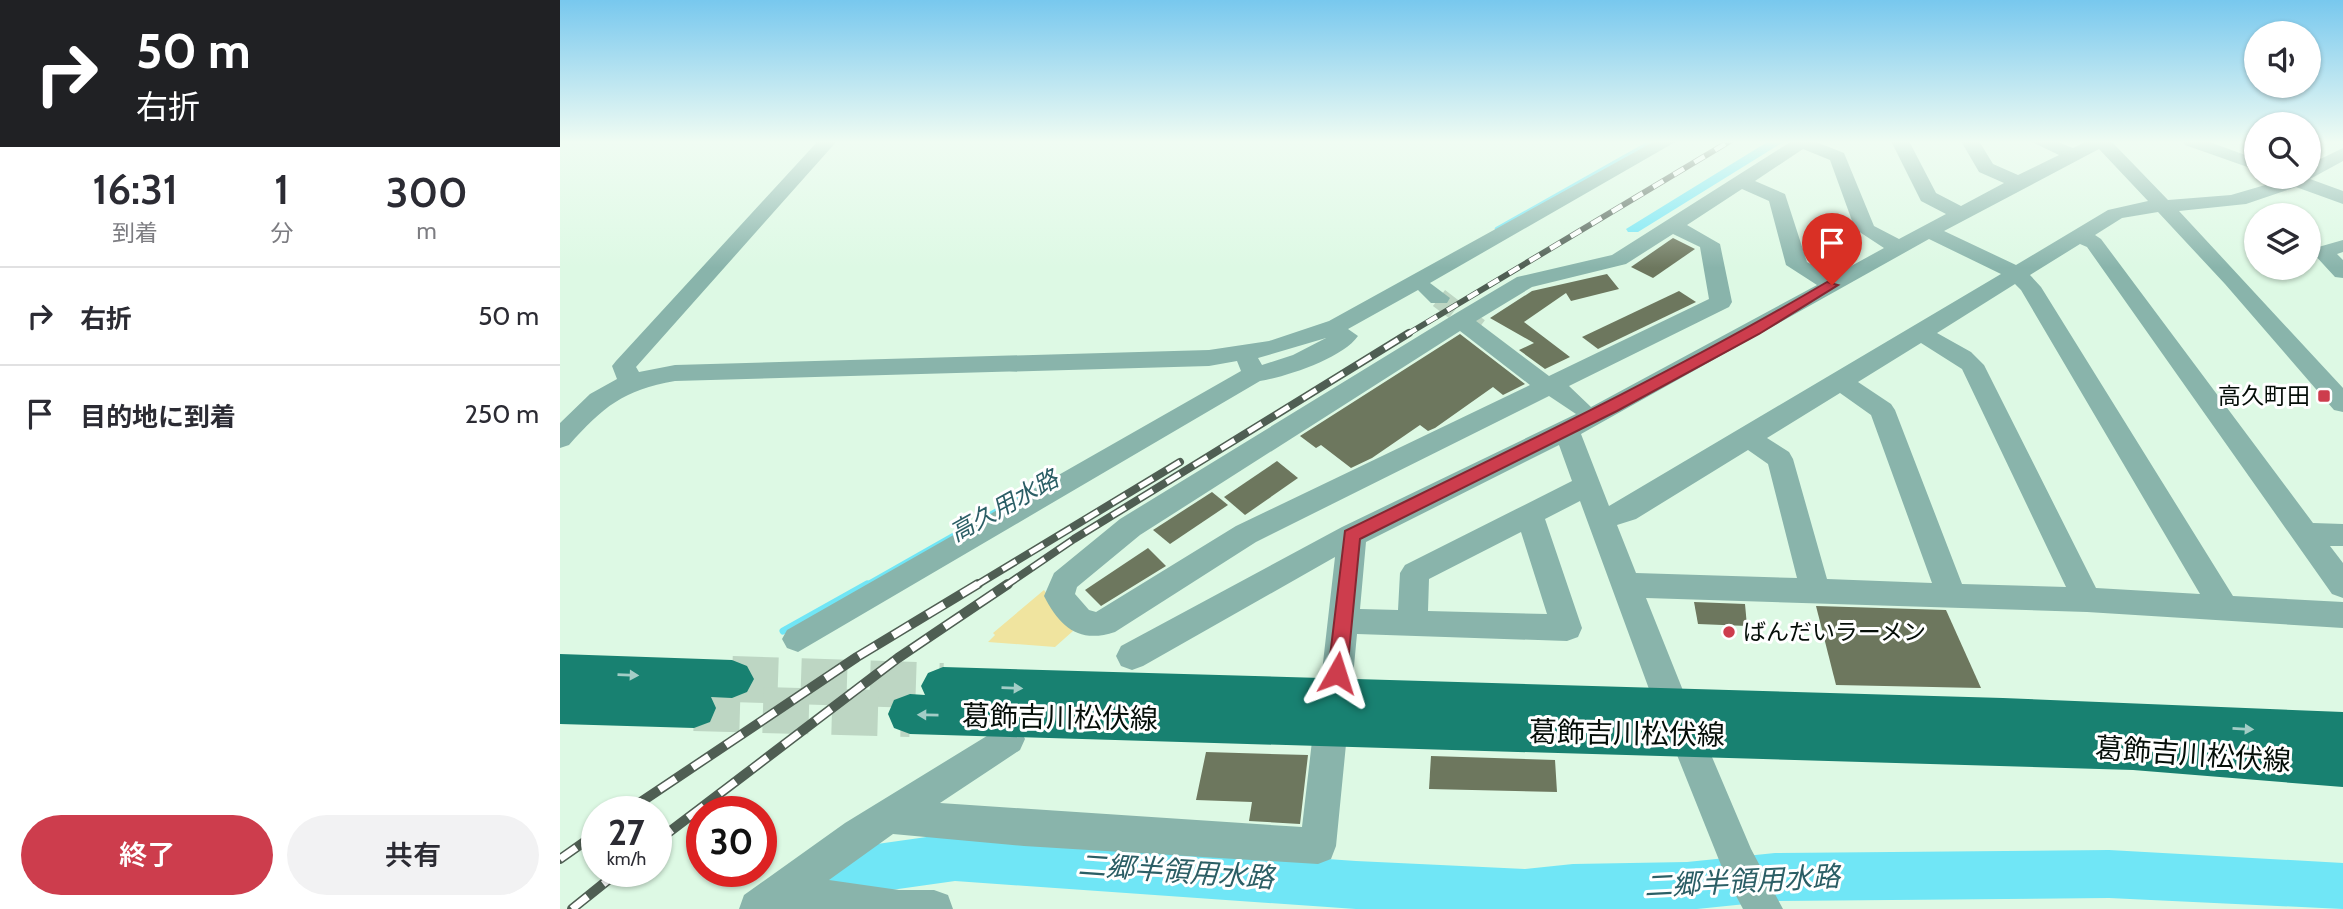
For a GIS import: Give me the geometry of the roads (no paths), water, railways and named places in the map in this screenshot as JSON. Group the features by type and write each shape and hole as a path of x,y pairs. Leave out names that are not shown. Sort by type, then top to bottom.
{"main road":[{"path":"560,673 732,678"},
{"name":"葛飾吉川松伏線","path":"943,686 1333,711 1679,721 2343,733"},
{"path":"560,704 694,708"},
{"name":"葛飾吉川松伏線","path":"909,714 1333,711"},
{"name":"葛飾吉川松伏線","path":"1679,721 2343,765"}],"street":[{"path":"630,381 624,366 790,183"},
{"path":"798,639 1250,364 1337,326 1590,183"},
{"path":"1739,183 1619,260 1525,282 1461,320 1130,527 1064,581 1059,596 1083,625 1091,628 1104,623 1246,534 1562,403 1754,331 1832,285 2019,183"},
{"path":"1744,183 1778,198 1797,265 1832,285"},
{"path":"1848,183 1865,229 1900,248"},
{"path":"1921,183 1928,197 1962,214"},
{"path":"2141,183 2233,279 2343,404"},
{"path":"2321,188 2343,198"},
{"path":"1602,519 1626,512 2079,235 2125,210 2239,199 2266,189"},
{"path":"560,439 595,400 610,389 630,381 676,373 1209,358 1293,366 1433,293 1537,225 1542,211"},
{"path":"1132,656 1222,603 1382,521 1435,476 1562,403 1721,302 1710,244 1673,226"},
{"path":"1931,232 2017,274 2029,287 2225,609"},
{"path":"2079,235 2094,243 2343,586"},
{"path":"2343,246 2322,252 2343,272"},
{"path":"1461,320 1562,403 1588,485 1679,721 1744,872 1764,909"},
{"path":"1920,333 1972,365 2087,600"},
{"path":"1840,382 1882,410 1951,595"},
{"path":"1748,438 1780,458 1815,590"},
{"path":"1412,622 1415,573 1588,485"},
{"path":"1343,621 1567,628 1530,515"},
{"path":"2305,534 2343,535"},
{"path":"890,816 1024,828 1318,846 1352,536"},
{"path":"1628,585 2087,600 2343,615"},
{"path":"771,899 890,816 1008,739"},
{"path":"771,899 797,895 893,908 934,909"}],"waterway":[{"name":"高久用水路","path":"1497,229 1578,183"},
{"path":"1633,229 1708,183"},
{"name":"高久用水路","path":"864,586 1033,490"},
{"name":"高久用水路","path":"783,631 867,584"},
{"name":"二郷半領用水路","path":"848,867 877,868 955,857 1356,885 1525,893 1573,888 1687,886 1775,877 2109,874 2343,887"}],"tunnel":[{"path":"1439,298 1485,333"},
{"path":"732,679 943,686"},
{"path":"694,708 910,714"}],"railway":[{"path":"1406,335 1659,183"},
{"path":"1005,586 1074,539 1409,333"},
{"path":"975,586 1180,462"},
{"path":"650,796 857,657 978,584"},
{"path":"672,830 898,658 1008,584"},
{"path":"560,859 581,844"},
{"path":"572,909 599,887"}],"place":[{"name":"高久町田","path":"2324,396"},
{"name":"ばんだいラーメン","path":"1729,632"}]}
